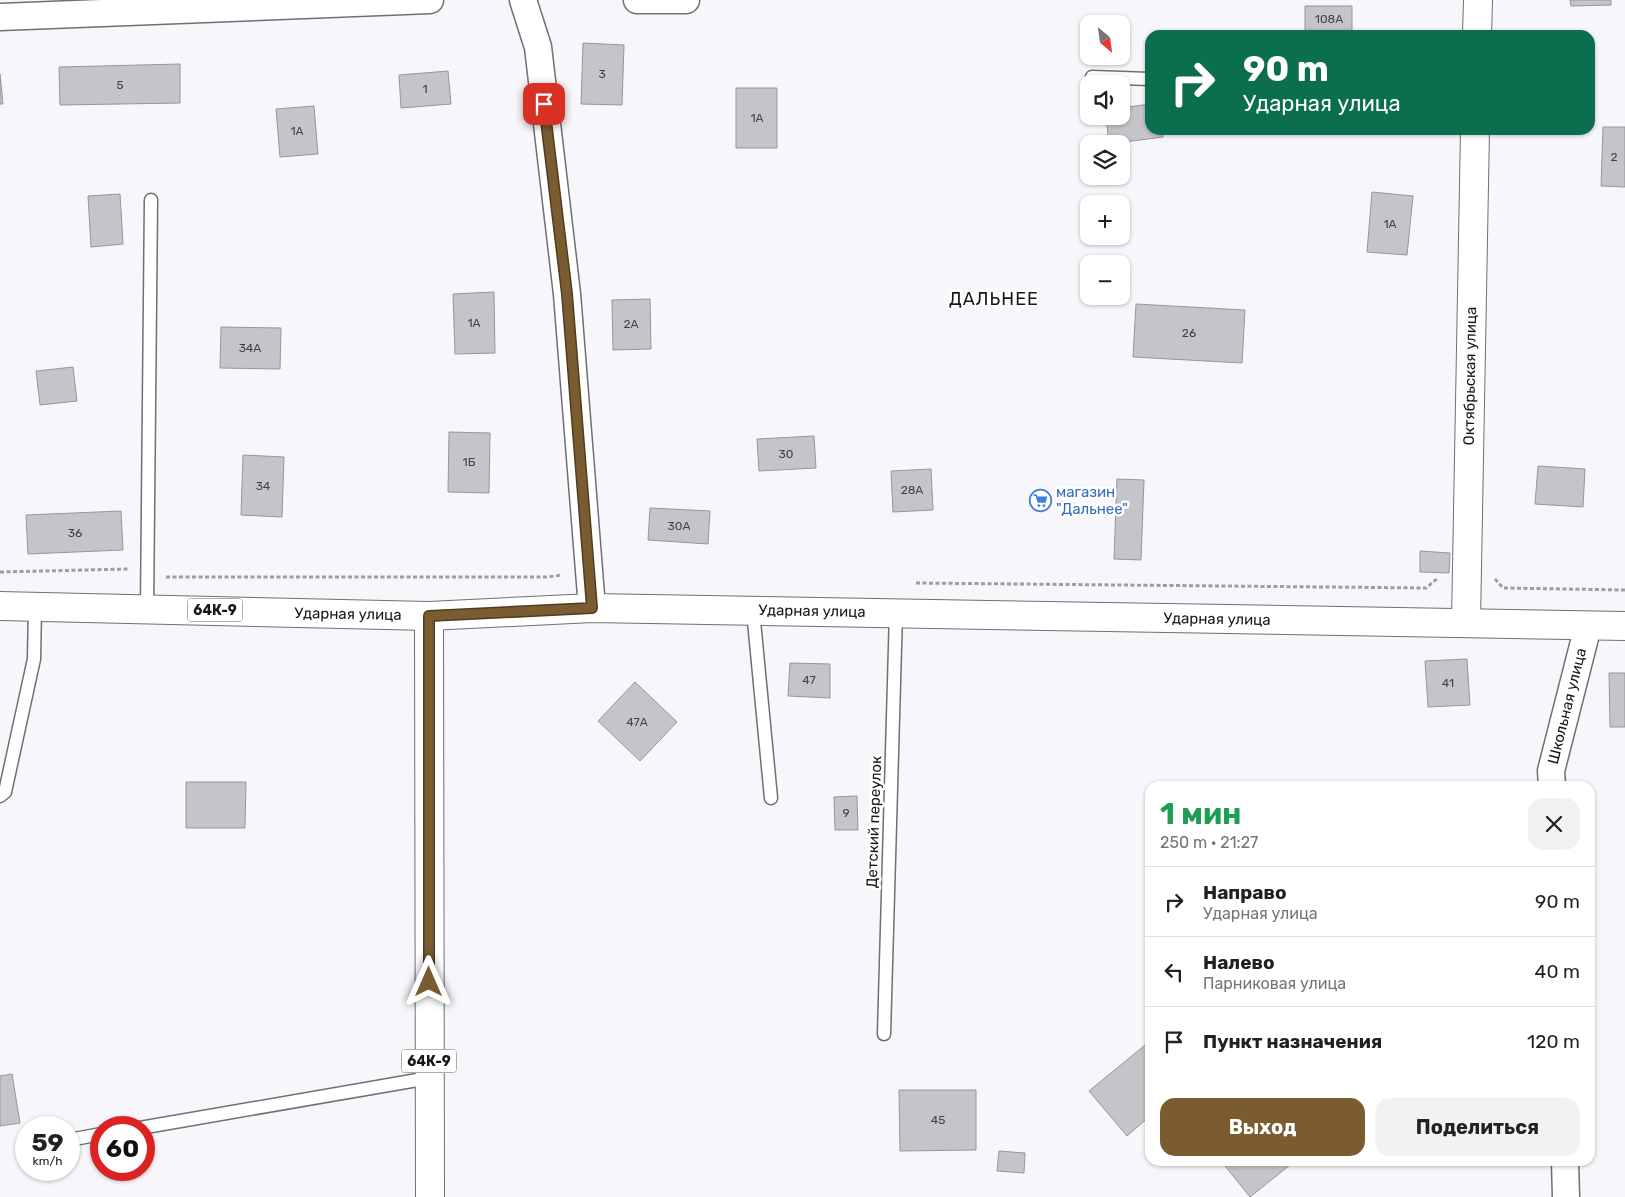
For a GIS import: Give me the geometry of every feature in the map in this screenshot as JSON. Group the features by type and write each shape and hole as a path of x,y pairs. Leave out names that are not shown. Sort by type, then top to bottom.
{"street":[{"path":"0,17 430,0"},
{"path":"523,0 538,47 560,235 592,608"},
{"path":"637,0 686,0"},
{"path":"1477,30 1478,0"},
{"name":"Октябрьская улица","path":"1466,622 1475,135"},
{"name":"Ударная улица","path":"0,606 429,616 592,608 1625,626"},
{"name":"64К-9","path":"429,616 430,1197"},
{"name":"Школьная улица","path":"1552,781 1551,771 1588,626"},
{"path":"1565,1166 1566,1197"}],"lane":[{"path":"1130,78 1145,79"},
{"path":"147,609 151,200"},
{"path":"0,796 5,792 28,693 34,659 36,606"},
{"path":"754,611 771,798"},
{"name":"Детский переулок","path":"884,1034 896,612"},
{"path":"155,1125 430,1078"}],"path":[{"path":"912,583 1426,588 1443,573 1483,564 1502,588 1625,590"},
{"path":"0,572 157,568 166,576 174,577 548,577 589,570"}],"building":[{"path":"1570,0 1611,0 1611,5 1571,6"},
{"path":"1305,6 1352,6 1352,30 1305,30"},
{"path":"583,43 624,45 622,105 581,104"},
{"path":"180,64 180,103 60,105 59,67"},
{"path":"448,71 451,104 401,108 399,75"},
{"path":"0,74 3,104 0,104"},
{"path":"736,88 777,88 777,148 736,148"},
{"path":"1145,105 1145,135 1163,135 1163,137 1130,141 1130,135 1108,135 1107,125 1130,125 1130,107"},
{"path":"314,106 318,154 280,157 276,109"},
{"path":"1603,127 1625,127 1625,187 1601,186"},
{"path":"1372,192 1413,196 1407,255 1367,252"},
{"path":"120,194 123,244 91,247 88,196"},
{"path":"494,292 495,353 455,354 453,294"},
{"path":"650,299 651,349 613,350 612,300"},
{"path":"1136,304 1245,310 1242,363 1133,357"},
{"path":"221,327 281,328 280,369 220,368"},
{"path":"73,367 77,401 40,405 36,371"},
{"path":"449,432 490,433 489,493 448,492"},
{"path":"814,436 816,468 759,471 757,439"},
{"path":"243,455 284,457 282,517 241,515"},
{"path":"1538,466 1585,469 1583,507 1535,504"},
{"path":"931,469 933,510 893,512 891,471"},
{"path":"1117,479 1144,480 1141,560 1114,559"},
{"path":"650,508 710,511 708,544 648,540"},
{"path":"121,511 123,550 28,554 26,515"},
{"path":"1420,551 1450,553 1449,573 1420,572"},
{"path":"1467,659 1470,705 1428,707 1425,661"},
{"path":"790,663 830,664 830,698 788,696"},
{"path":"1609,673 1625,673 1625,727 1610,727"},
{"path":"635,682 677,722 640,761 598,721"},
{"path":"186,782 246,782 245,828 186,828"},
{"path":"857,796 858,830 835,830 834,797"},
{"path":"1145,1045 1145,1120 1127,1136 1089,1091"},
{"path":"12,1074 19,1116 15,1116 15,1124 0,1126 0,1076"},
{"path":"899,1090 976,1090 976,1150 900,1151"},
{"path":"999,1151 1025,1153 1024,1173 997,1171"},
{"path":"1225,1166 1289,1166 1250,1197"}],"place":[{"name":"магазин \"Дальнее\"","path":"1040,501"}],"district":[{"name":"ДАЛЬНЕЕ","path":"994,299"}],"route":[{"path":"429,982 429,616 592,608 567,294 544,104"}]}
